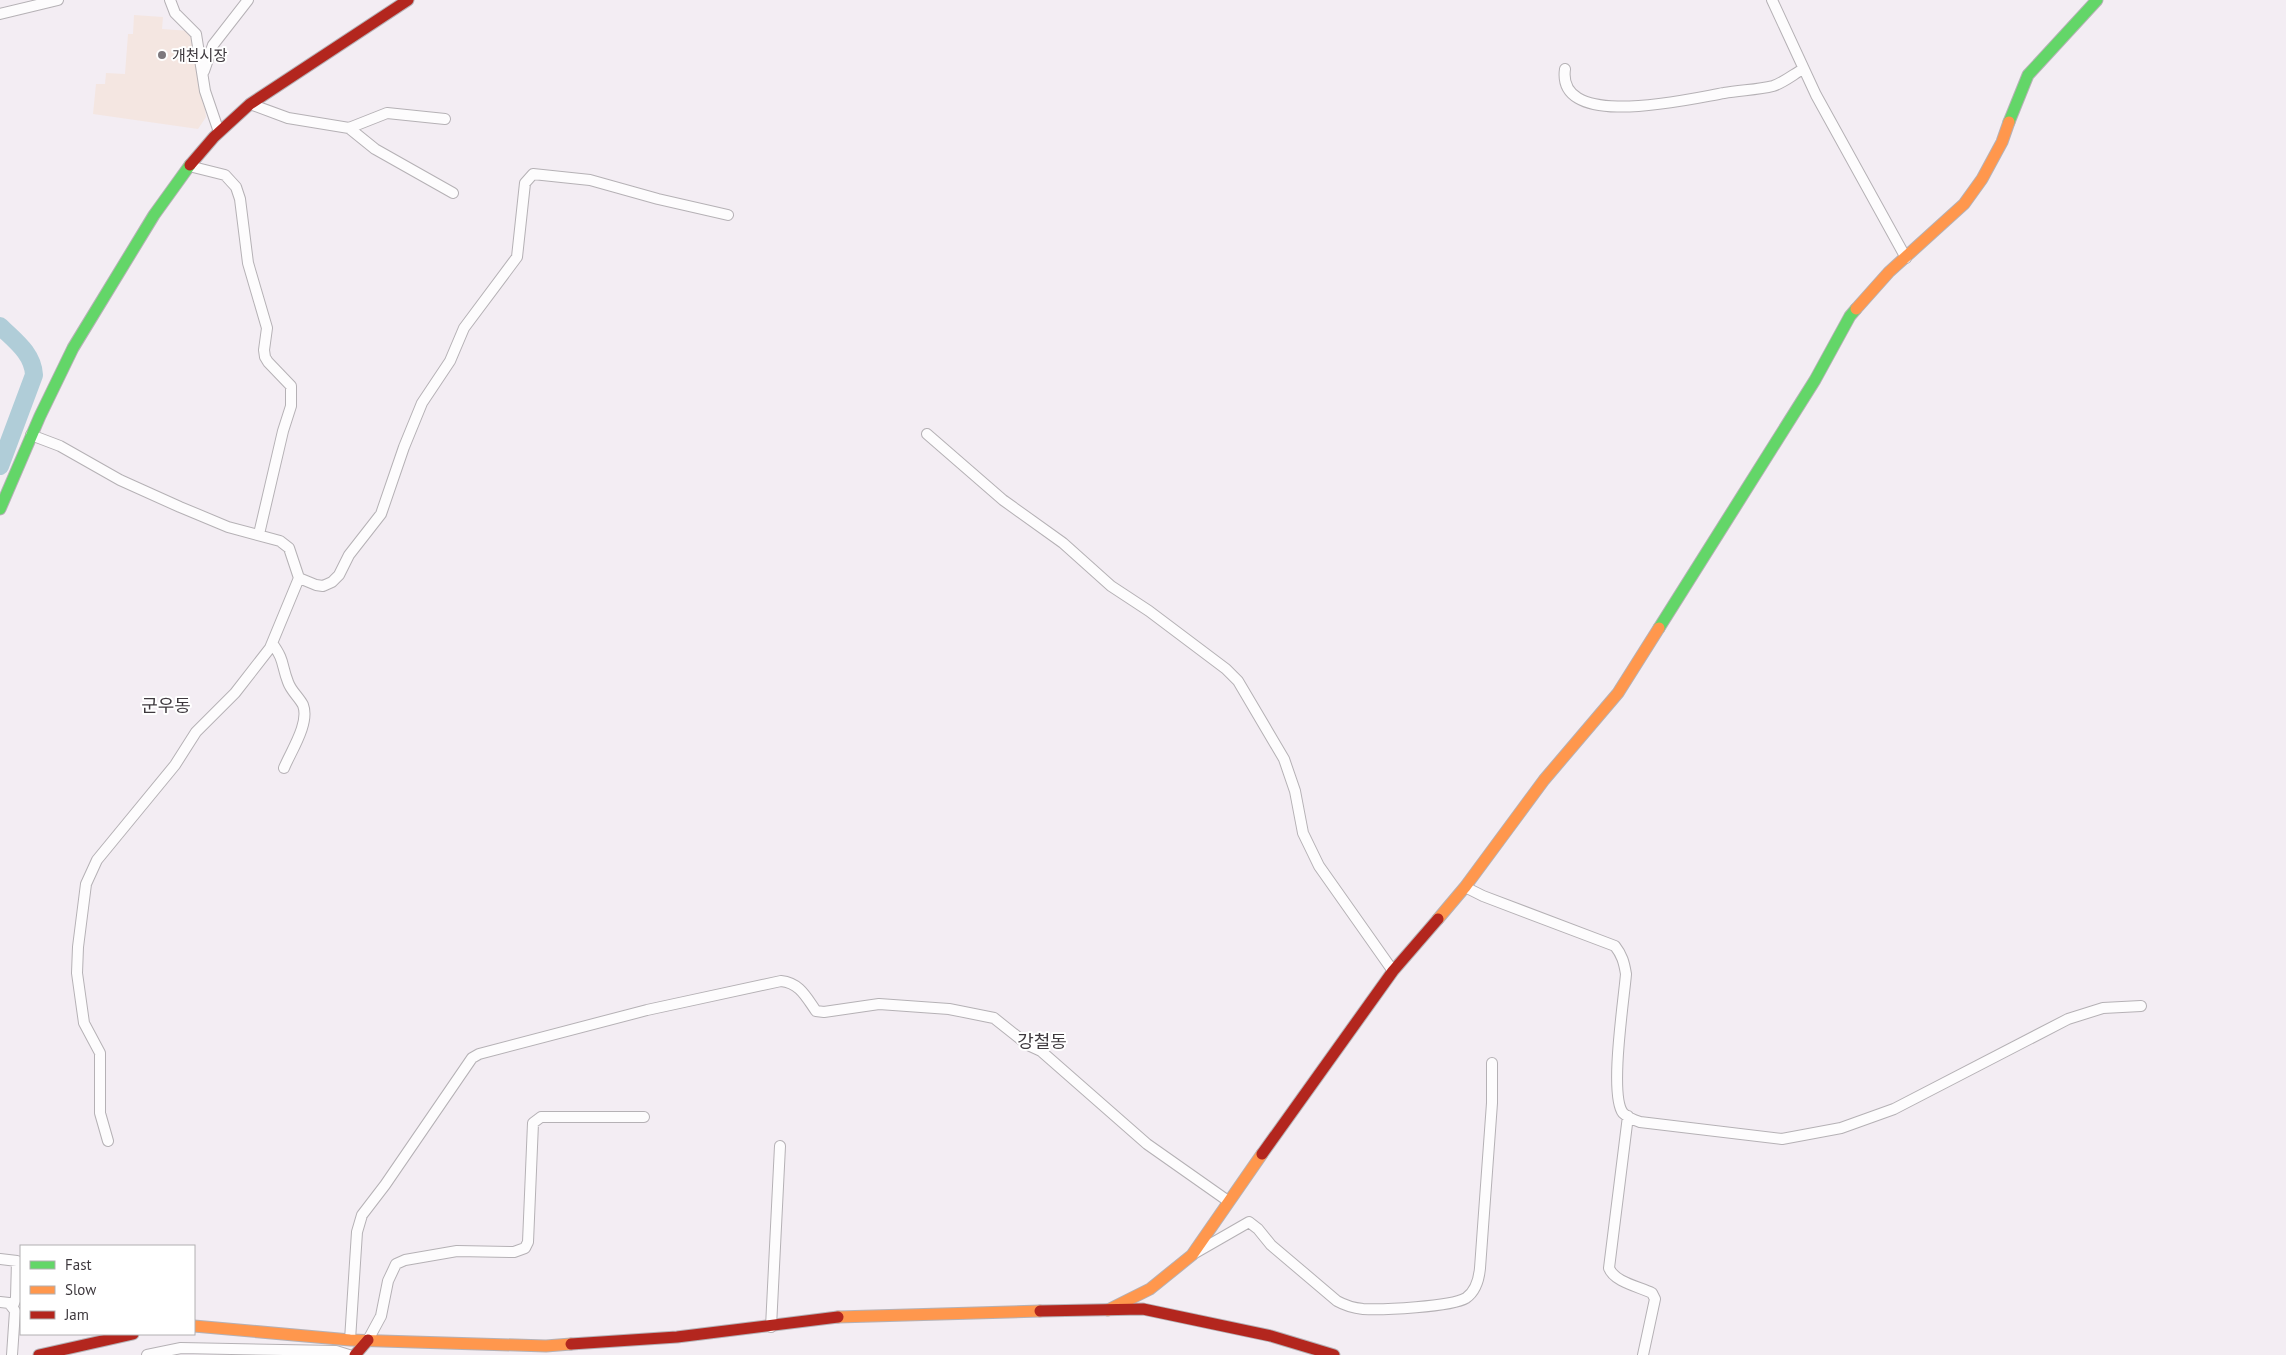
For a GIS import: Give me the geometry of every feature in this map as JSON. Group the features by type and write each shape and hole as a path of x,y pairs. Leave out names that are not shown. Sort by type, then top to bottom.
{"street":[{"path":"0,14 58,0"},
{"path":"170,0 175,13 196,34 205,91 219,132"},
{"path":"203,75 213,45 248,0"},
{"path":"0,509 66,361 107,290 160,205 189,166 219,132 250,104 408,0"},
{"path":"1772,0 1803,69 1836,134 1906,258"},
{"path":"1192,1255 1228,1201 1393,971 1465,887 1544,780 1618,693 1815,380 1850,316 1884,278 1964,204 1982,179 2002,142 2019,93 2028,75 2097,0"},
{"path":"1565,69 1565,85 1571,92 1582,99 1616,108 1657,105 1774,86 1803,69"},
{"path":"250,104 288,118 349,128 374,149 453,193"},
{"path":"349,128 387,113 445,119"},
{"path":"189,166 225,175 236,186 240,199 248,263 266,328 265,357 291,386 291,406 283,431 260,534"},
{"path":"299,578 322,586 332,582 340,575 349,555 381,514 422,403 450,361 464,328 517,257 525,183 532,174 590,180 658,199 728,215"},
{"path":"927,434 1003,500 1063,543 1111,586 1226,669 1238,681 1284,760 1295,792 1303,833 1310,850 1319,866 1393,971"},
{"path":"32,435 60,446 120,480 180,508 228,527 254,535 260,534 280,541 289,548 299,578 272,643 236,693 196,732 175,765 97,860 89,875 81,914 77,973 84,1023 100,1053 100,1112 108,1141"},
{"path":"272,643 281,655 288,683 305,712 302,727 284,768"},
{"path":"1465,887 1500,903 1615,946 1620,952 1624,960 1626,974 1617,1064 1620,1105 1623,1112 1640,1122 1782,1138 1841,1128 1894,1109 2068,1019 2103,1008 2141,1006"},
{"path":"350,1340 357,1232 362,1215 385,1185 472,1058 480,1054 647,1010 781,981 792,982 806,996 816,1011 824,1012 879,1004 949,1009 994,1018 1028,1045 1041,1051 1147,1144 1228,1201"},
{"path":"1108,1310 1150,1289 1192,1255 1249,1222 1258,1229 1271,1245 1338,1302 1349,1307 1364,1309 1422,1306 1457,1302 1467,1297 1479,1280 1492,1103 1492,1063"},
{"path":"1628,1116 1609,1268 1611,1274 1652,1293 1655,1299 1643,1355"},
{"path":"355,1355 368,1340 381,1316 388,1281 396,1264 405,1260 456,1251 514,1252 525,1248 528,1242 533,1123 535,1120 541,1117 644,1117"},
{"path":"771,1326 780,1146"},
{"path":"0,1259 17,1261 16,1298 13,1306 12,1355"},
{"path":"0,1302 10,1302 13,1306"},
{"path":"195,1326 350,1340 468,1345 576,1345 771,1326 846,1316 1143,1309 1195,1318 1271,1336 1334,1355"},
{"path":"39,1355 71,1352 130,1335"},
{"path":"147,1355 181,1348 336,1351 349,1355"}],"shaded area":[{"name":"개천시장","path":"134,15 163,17 162,29 190,31 196,36 206,117 198,129 93,114 96,84 105,84 106,73 125,74 128,34 133,34"}],"waterway":[{"path":"0,326 17,342 26,354 33,367 34,375 0,466"}],"traffic: fast":[{"path":"2009,122 2028,75 2097,0"},
{"path":"0,509 40,416 73,348 154,215 190,165"},
{"path":"1659,628 1815,380 1850,316 1856,309"}],"traffic: slow":[{"path":"1856,309 1889,272 1964,204 1982,179 2002,142 2009,122"},
{"path":"1438,919 1465,887 1544,780 1618,693 1659,628"},
{"path":"1108,1310 1150,1289 1192,1255 1262,1154"},
{"path":"838,1317 1040,1311"},
{"path":"195,1326 350,1340 546,1346 571,1344"}],"traffic: jam":[{"path":"190,165 214,137 250,104 408,0"},
{"path":"1262,1154 1393,971 1438,919"},
{"path":"1040,1311 1143,1309 1271,1336 1334,1355"},
{"path":"571,1344 677,1337 838,1317"},
{"path":"39,1355 129,1335"},
{"path":"355,1355 368,1340"}],"place":[{"name":"개천시장","path":"162,55"}],"district":[{"name":"군우동","path":"166,705"},
{"name":"강철동","path":"1042,1041"}]}
